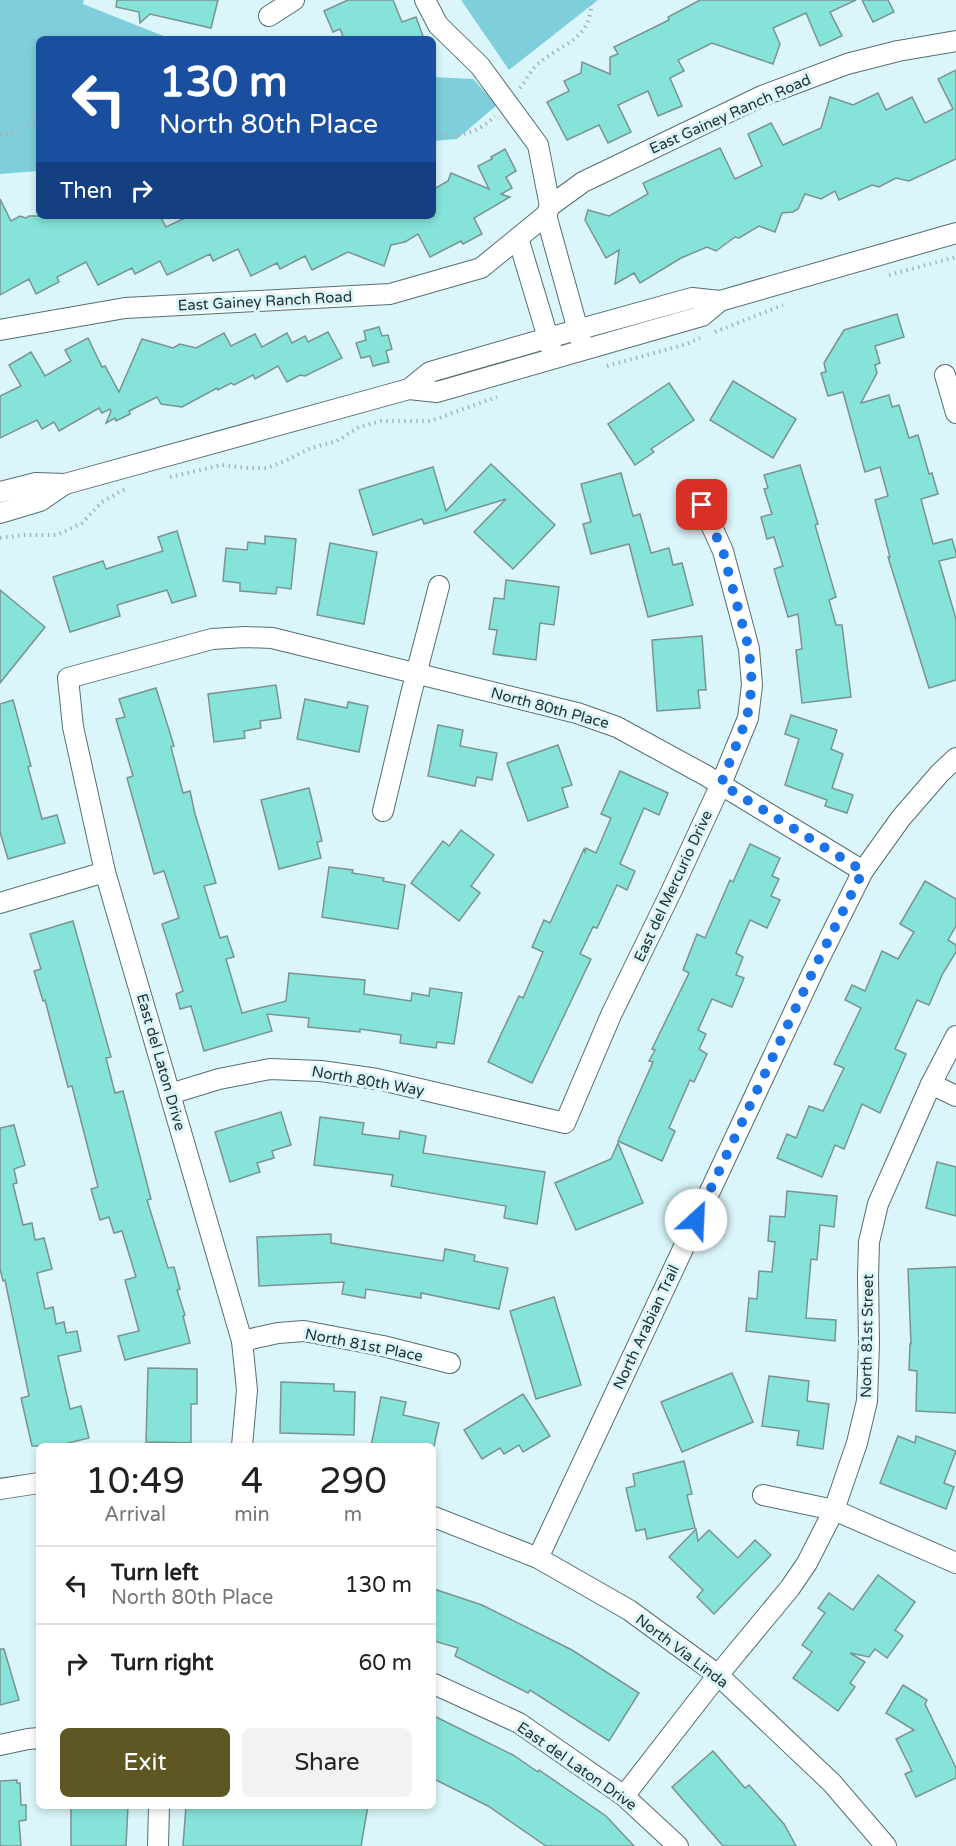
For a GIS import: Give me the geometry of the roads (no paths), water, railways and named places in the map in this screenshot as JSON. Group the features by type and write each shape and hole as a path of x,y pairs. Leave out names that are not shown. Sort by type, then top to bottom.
{"street":[{"path":"268,16 294,0"},
{"path":"425,0 438,25 480,66 538,145 548,210 583,350"},
{"name":"East Gainey Ranch Road","path":"0,330 125,308 390,294 481,268 583,182 762,96 847,64 898,51 956,41"},
{"path":"409,389 430,372 548,338 692,298 720,301 956,233"},
{"path":"518,238 554,358"},
{"path":"0,492 36,483 65,484 409,389 437,392 702,316 720,301"},
{"path":"945,375 956,413"},
{"path":"0,513 40,501 65,484"},
{"name":"East del Mercurio Drive","path":"565,1123 611,1015 721,784 747,718 752,685 749,649 723,551 702,505"},
{"path":"383,811 439,586"},
{"name":"North 80th Place","path":"68,678 212,639 245,637 272,639 577,713 617,727 721,784 863,871"},
{"name":"East del Laton Drive","path":"68,678 74,727 105,872 242,1341 247,1390 242,1443"},
{"name":"North Arabian Trail","path":"538,1558 812,974 863,871 901,818 956,758"},
{"path":"0,903 105,872"},
{"name":"North 81st Street","path":"624,1796 718,1675 790,1588 807,1563 834,1510 857,1443 867,1401 868,1277 871,1233 878,1204 931,1084 956,1036"},
{"name":"North 80th Way","path":"170,1094 219,1079 270,1070 321,1071 377,1079 565,1123"},
{"path":"931,1084 956,1096"},
{"name":"North 81st Place","path":"242,1341 278,1333 304,1331 450,1363"},
{"path":"0,1489 36,1483"},
{"path":"763,1495 834,1510 956,1563"},
{"name":"North Via Linda","path":"436,1518 538,1558 629,1610 718,1675 832,1783 886,1846"},
{"name":"East del Laton Drive","path":"436,1685 519,1723 624,1796 678,1846"},
{"path":"0,1745 36,1738"},
{"path":"158,1846 159,1809"}]}
